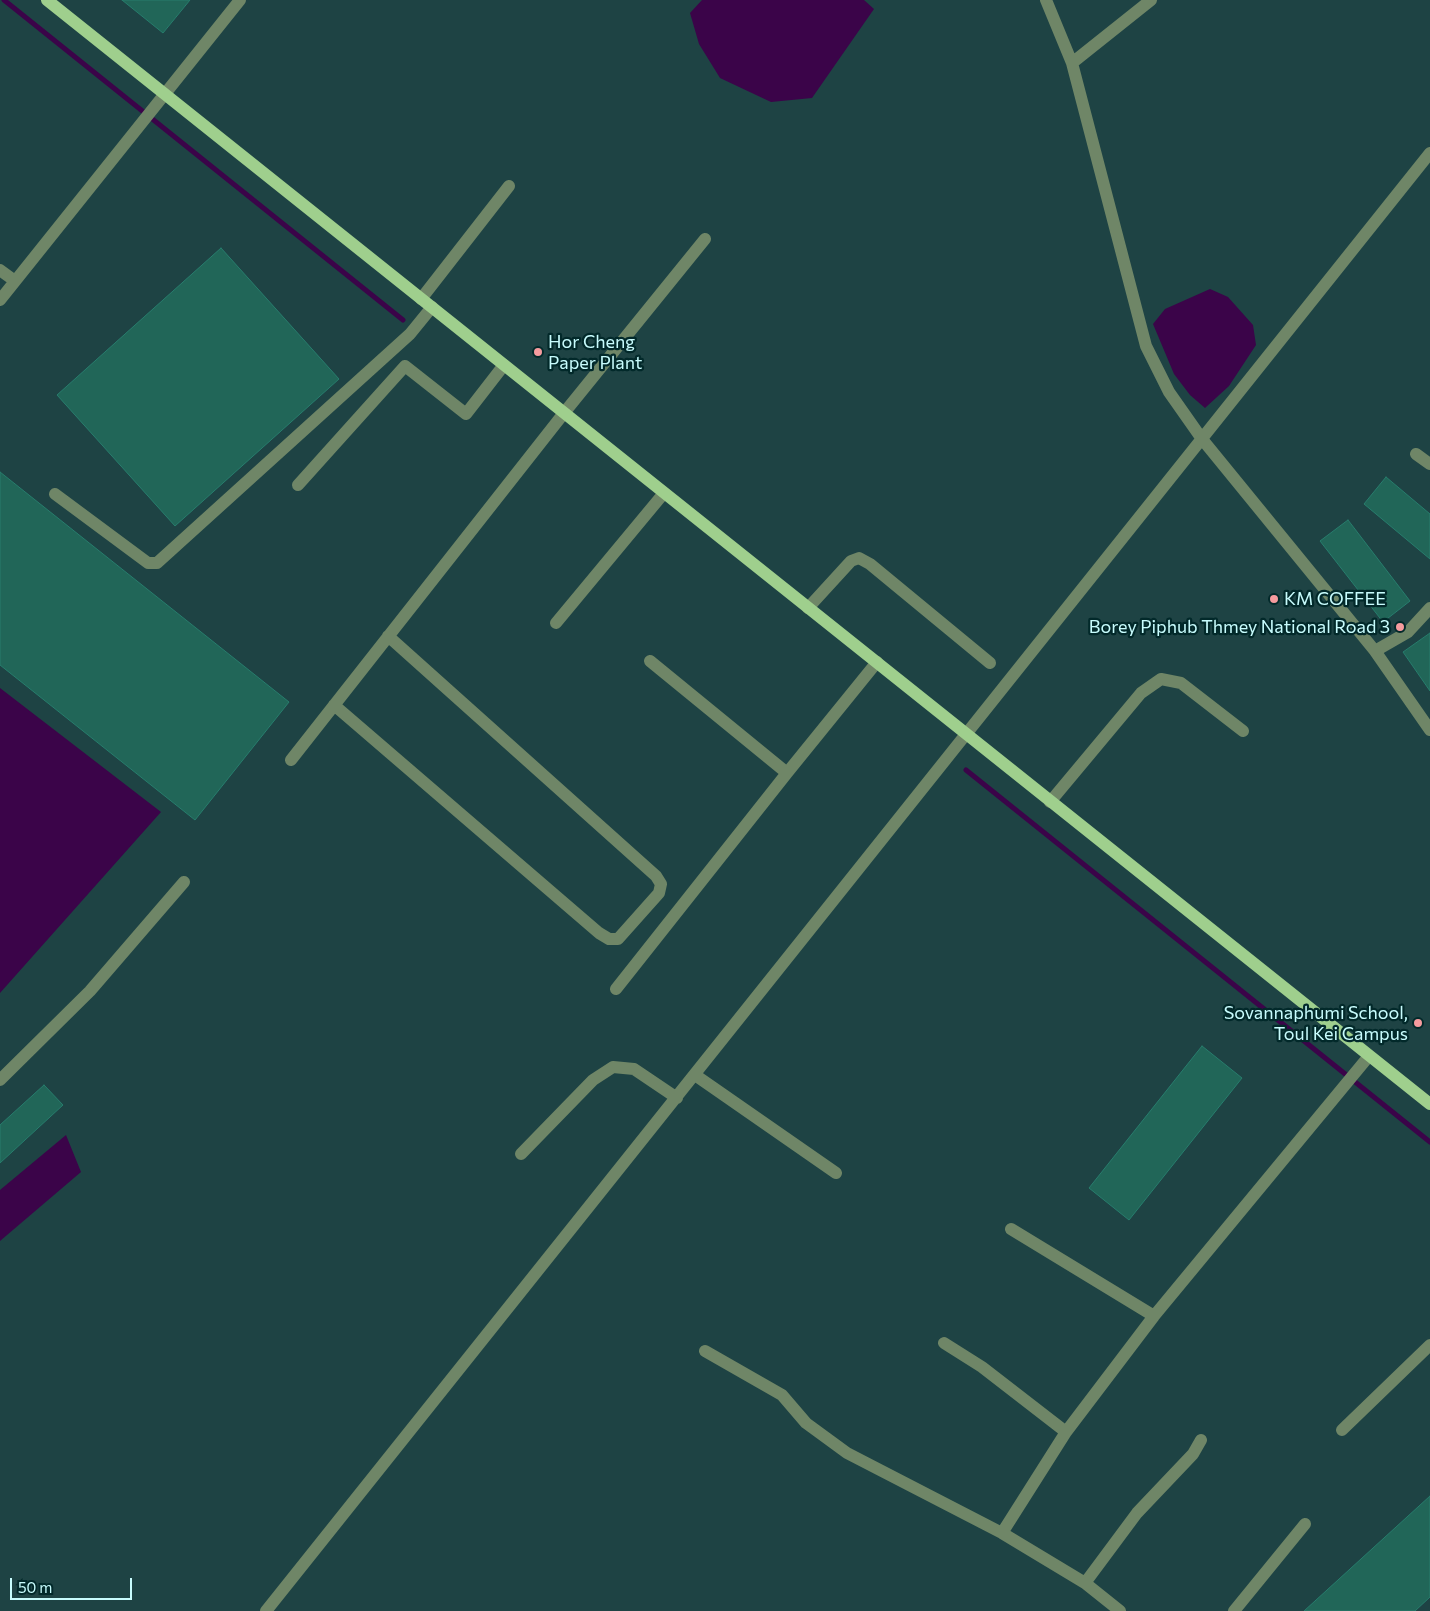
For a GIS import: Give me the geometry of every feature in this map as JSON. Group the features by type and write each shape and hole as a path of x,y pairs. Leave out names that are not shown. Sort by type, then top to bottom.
{"main road":[{"path":"47,0 160,99 432,307 1430,1104"}],"street":[{"path":"0,300 240,0"},
{"path":"1046,0 1072,62 1146,346 1169,392 1202,439 1375,650 1430,730"},
{"path":"1072,62 1151,0"},
{"path":"266,1611 1430,153"},
{"path":"421,299 509,186"},
{"path":"291,760 564,413 705,239"},
{"path":"0,270 14,282"},
{"path":"56,494 148,563 157,563 410,334 432,307"},
{"path":"298,485 405,366 466,414 504,365"},
{"path":"1416,454 1430,464"},
{"path":"556,623 664,493"},
{"path":"808,608 851,561 859,558 870,564 990,663"},
{"path":"1375,650 1408,632 1429,610"},
{"path":"334,706 599,933 609,939 618,940 659,893 661,884 656,876 388,636"},
{"path":"650,661 786,773"},
{"path":"616,989 786,773 877,662"},
{"path":"1050,802 1141,693 1162,679 1181,683 1243,731"},
{"path":"0,1080 90,991 184,882"},
{"path":"1002,1533 1066,1432 1154,1316 1369,1056"},
{"path":"521,1154 593,1080 613,1067 634,1069 677,1098"},
{"path":"695,1075 836,1173"},
{"path":"1011,1229 1154,1316"},
{"path":"944,1343 982,1367 1066,1432"},
{"path":"1342,1430 1430,1344"},
{"path":"705,1352 782,1395 806,1423 847,1453 1002,1533 1085,1583 1120,1611"},
{"path":"1085,1583 1137,1513 1192,1454 1200,1440"},
{"path":"1234,1611 1305,1524"}],"shaded area":[{"path":"702,0 864,0 874,9 812,98 771,102 720,78 699,44 690,13"},
{"path":"1210,289 1228,297 1253,325 1256,345 1229,386 1205,408 1190,395 1174,374 1153,324 1165,309"},
{"path":"0,688 161,812 0,993"},
{"path":"66,1135 81,1172 0,1241 0,1190"}],"building":[{"path":"122,0 190,0 163,33"},
{"path":"221,248 339,379 175,526 57,395"},
{"path":"0,472 289,702 195,820 0,665"},
{"path":"1386,477 1430,514 1430,559 1364,504"},
{"path":"1348,520 1410,601 1383,622 1320,541"},
{"path":"1430,633 1430,691 1403,652"},
{"path":"1202,1046 1242,1078 1129,1220 1089,1188"},
{"path":"44,1085 63,1105 0,1163 0,1125"},
{"path":"1430,1496 1430,1597 1415,1611 1304,1611"}],"waterway":[{"path":"4,0 403,320"},
{"path":"966,770 1430,1142"}],"place":[{"name":"Hor Cheng Paper Plant","path":"538,352"},
{"name":"KM COFFEE","path":"1274,599"},
{"name":"Borey Piphub Thmey National Road 3","path":"1400,627"},
{"name":"Sovannaphumi School, Toul Kei Campus","path":"1418,1023"}]}
